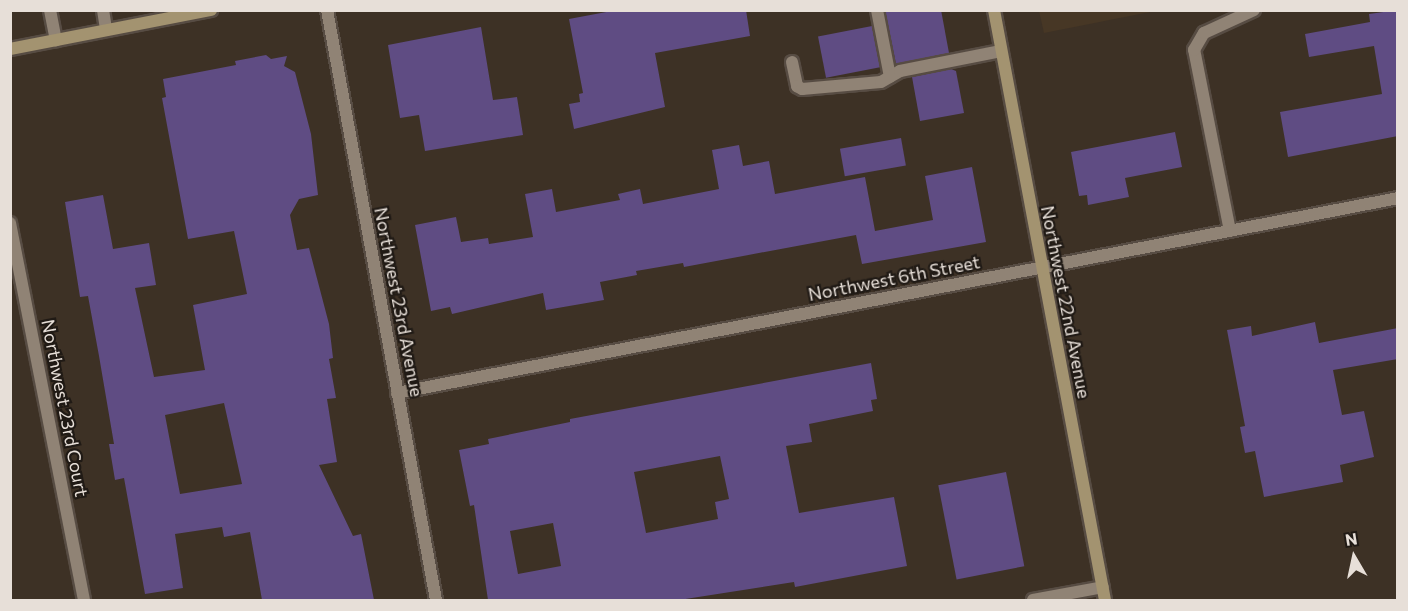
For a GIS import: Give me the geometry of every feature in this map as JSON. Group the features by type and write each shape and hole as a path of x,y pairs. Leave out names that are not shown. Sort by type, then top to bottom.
{"main road":[{"path":"10,49 211,10"},
{"name":"Northwest 22nd Avenue","path":"994,10 1105,600"}],"street":[{"path":"50,10 56,40"},
{"path":"103,10 106,30"},
{"name":"Northwest 23rd Avenue","path":"327,10 436,600"},
{"path":"877,10 890,77"},
{"path":"1230,231 1194,50 1204,33 1254,10"},
{"path":"792,62 797,86 802,89 881,82 900,71 1001,51"},
{"name":"Northwest 6th Street","path":"397,393 1398,198"},
{"name":"Northwest 23rd Court","path":"10,223 84,600"},
{"path":"1033,600 1103,587"}],"shaded area":[{"path":"1039,10 1155,11 1044,33"}],"building":[{"path":"617,10 746,10 750,36 655,53 665,107 574,129 569,104 580,102 579,94 583,93 569,19"},
{"path":"885,10 941,10 949,53 896,64"},
{"path":"1398,10 1398,136 1288,157 1280,112 1382,94 1374,46 1309,57 1305,34 1370,22 1369,14"},
{"path":"872,26 880,67 826,78 818,36"},
{"path":"481,27 493,100 517,97 523,135 425,151 419,115 400,118 388,45"},
{"path":"266,55 271,59 287,56 284,66 295,72 311,134 318,195 299,199 290,215 297,250 309,248 329,324 333,358 329,359 336,398 327,399 337,462 319,465 353,536 361,534 374,600 262,600 250,532 224,537 222,527 175,534 183,588 145,594 124,478 115,480 109,444 114,444 99,356 88,296 80,297 65,202 103,195 113,249 149,243 156,285 135,288 154,377 205,370 193,305 247,294 234,231 188,239 162,98 166,97 163,79 236,65 235,61","holes":["224,403 242,484 180,494 165,415"]},
{"path":"951,69 956,71 964,113 920,121 912,77"},
{"path":"1175,132 1182,167 1125,178 1129,197 1088,205 1087,195 1079,196 1071,152"},
{"path":"901,138 906,166 845,176 840,149"},
{"path":"739,145 743,166 769,161 775,194 865,177 875,231 933,220 925,176 972,167 986,242 862,264 856,235 684,267 683,263 636,271 637,275 600,282 604,300 546,310 543,293 452,314 450,307 431,311 415,225 456,217 461,242 488,238 489,244 533,237 525,194 552,189 556,212 620,200 618,194 640,189 643,204 719,189 712,150"},
{"path":"1315,322 1319,343 1398,328 1398,359 1333,370 1342,415 1364,411 1374,457 1340,465 1343,482 1264,497 1255,451 1245,453 1240,427 1245,426 1227,330 1251,326 1252,336"},
{"path":"871,363 877,399 871,400 873,411 809,424 812,442 786,446 799,513 894,497 907,566 795,587 794,582 679,600 488,600 474,505 470,506 459,450 489,444 488,439 570,422 570,419","holes":["720,456 729,499 715,502 718,519 646,533 634,472","553,523 561,566 518,574 510,531"]},
{"path":"1006,472 1024,566 957,579 938,485"}]}
